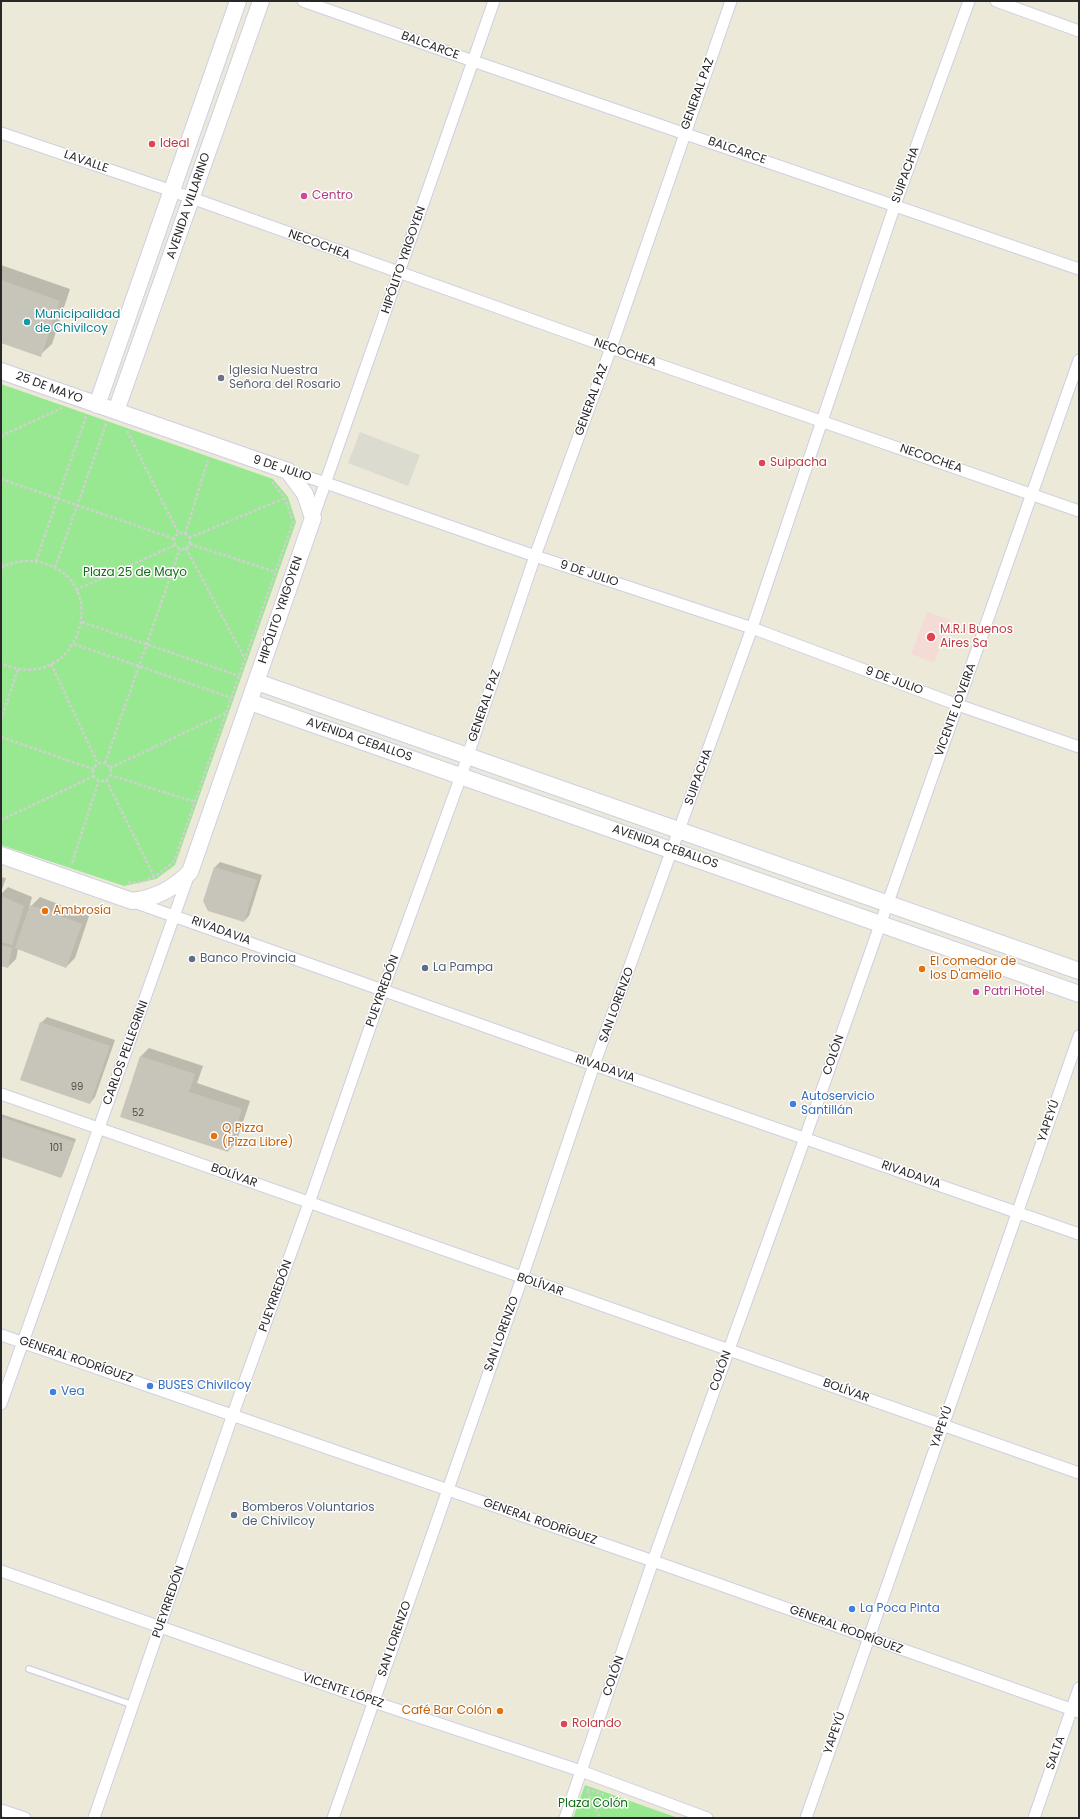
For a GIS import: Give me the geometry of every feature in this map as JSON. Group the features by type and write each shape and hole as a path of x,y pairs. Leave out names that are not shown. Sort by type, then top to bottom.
{"main road":[{"name":"AVENIDA VILLARINO","path":"92,411 172,192 238,1"},
{"name":"AVENIDA VILLARINO","path":"116,411 261,1"},
{"name":"25 DE MAYO","path":"1,371 92,411"},
{"name":"9 DE JULIO","path":"92,411 116,411 288,471"},
{"path":"288,471 306,494 313,518"},
{"name":"HIPÓLITO YRIGOYEN","path":"250,702 313,518"},
{"name":"AVENIDA CEBALLOS","path":"257,682 1079,971"},
{"name":"AVENIDA CEBALLOS","path":"250,702 1079,994"},
{"name":"CARLOS PELLEGRINI","path":"190,872 250,702"},
{"name":"RIVADAVIA","path":"1,855 132,901 154,897 164,892 182,880 190,872"}],"street":[{"name":"BALCARCE","path":"303,1 473,61 684,132 1079,269"},
{"name":"HIPÓLITO YRIGOYEN","path":"313,518 400,274 494,1"},
{"name":"GENERAL PAZ","path":"461,776 536,556 611,348 684,132 731,1"},
{"name":"SUIPACHA","path":"673,850 752,628 895,205 969,1"},
{"path":"996,1 1079,31"},
{"name":"LAVALLE","path":"1,133 172,192"},
{"name":"NECOCHEA","path":"172,192 400,274 1079,511"},
{"name":"VICENTE LOVEIRA","path":"880,925 1079,360"},
{"name":"9 DE JULIO","path":"288,471 752,628 958,705 1079,748"},
{"name":"PUEYRREDÓN","path":"94,1818 233,1414 309,1203 383,990 461,776"},
{"name":"SAN LORENZO","path":"333,1818 446,1490 522,1278 594,1065 673,850"},
{"name":"CARLOS PELLEGRINI","path":"1,1404 176,915 190,872"},
{"name":"RIVADAVIA","path":"132,901 176,915 594,1065 1079,1234"},
{"name":"COLÓN","path":"565,1818 653,1561 880,925"},
{"name":"YAPEYÚ","path":"806,1818 1079,1036"},
{"name":"BOLÍVAR","path":"1,1094 1079,1473"},
{"name":"GENERAL RODRÍGUEZ","path":"1,1335 233,1414 1075,1710"},
{"name":"VICENTE LÓPEZ","path":"1,1570 374,1702 581,1771 707,1818"},
{"name":"SALTA","path":"1034,1818 1075,1710 1079,1688"},
{"path":"1,1810 25,1818"}],"lane":[{"path":"29,1669 133,1705"}],"path":[{"path":"1,436 62,408"},
{"path":"36,561 58,498 92,411"},
{"path":"55,568 106,424"},
{"path":"127,431 179,534"},
{"path":"184,534 208,460"},
{"path":"1,479 175,539"},
{"path":"123,880 135,883 154,876 174,862 294,522 285,498 273,483"},
{"path":"189,538 285,498"},
{"path":"179,534 184,534 189,538 190,544"},
{"path":"175,545 175,539 179,534"},
{"path":"190,544 276,572"},
{"path":"175,545 180,549 186,548 190,544"},
{"path":"76,590 175,545"},
{"path":"186,548 245,659"},
{"path":"105,763 180,549"},
{"path":"1,563 2,567 13,562 36,561 55,568 71,581 76,590 80,600 82,622 79,634 74,644 67,652 51,664 29,670 18,669 1,663"},
{"path":"82,622 239,676"},
{"path":"74,644 232,698"},
{"path":"51,664 98,764"},
{"path":"1,720 18,669"},
{"path":"110,768 226,713"},
{"path":"1,737 93,769"},
{"path":"93,769 98,764 105,763"},
{"path":"105,763 110,768 110,775 106,780"},
{"path":"93,769 94,776 99,780 106,780"},
{"path":"110,775 195,802"},
{"path":"1,820 94,776"},
{"path":"72,863 99,780"},
{"path":"106,780 154,876"},
{"path":"65,860 79,865"},
{"path":"586,1788 600,1818"}],"shaded area":[{"path":"360,432 420,455 408,486 348,463"},
{"name":"M.R.I Buenos Aires Sa","path":"927,612 950,620 934,663 911,654"}],"green space":[{"name":"Plaza 25 de Mayo","path":"1,384 273,479 288,497 296,522 175,865 156,879 124,886 1,845"},
{"name":"Plaza Colón","path":"585,1785 678,1818 573,1818"}],"building":[{"name":"Municipalidad de Chivilcoy","path":"1,280 60,301 41,357 1,343"},
{"path":"214,867 257,880 244,922 208,911 203,901"},
{"path":"1,896 24,906 12,945 1,942"},
{"path":"30,905 82,924 66,968 15,948"},
{"path":"1,945 12,948 8,968 1,966"},
{"path":"40,1022 110,1046 90,1104 20,1080"},
{"path":"140,1056 195,1074 189,1092 242,1109 228,1152 120,1117"},
{"path":"1,1117 74,1142 61,1178 1,1157"}],"place":[{"name":"Ideal","path":"152,144"},
{"name":"Centro","path":"304,196"},
{"name":"Municipalidad de Chivilcoy","path":"27,322"},
{"name":"Iglesia Nuestra Señora del Rosario","path":"221,378"},
{"name":"Suipacha","path":"762,463"},
{"name":"M.R.I Buenos Aires Sa","path":"931,637"},
{"name":"Ambrosía","path":"45,911"},
{"name":"Banco Provincia","path":"192,959"},
{"name":"La Pampa","path":"425,968"},
{"name":"El comedor de los D'amelio","path":"922,969"},
{"name":"Patri Hotel","path":"976,992"},
{"name":"Autoservicio Santillán","path":"793,1104"},
{"name":"Q Pizza (Pizza Libre)","path":"214,1136"},
{"name":"BUSES Chivilcoy","path":"150,1386"},
{"name":"Vea","path":"53,1392"},
{"name":"Bomberos Voluntarios de Chivilcoy","path":"234,1515"},
{"name":"La Poca Pinta","path":"852,1609"},
{"name":"Café Bar Colón","path":"500,1711"},
{"name":"Rolando","path":"564,1724"}]}
